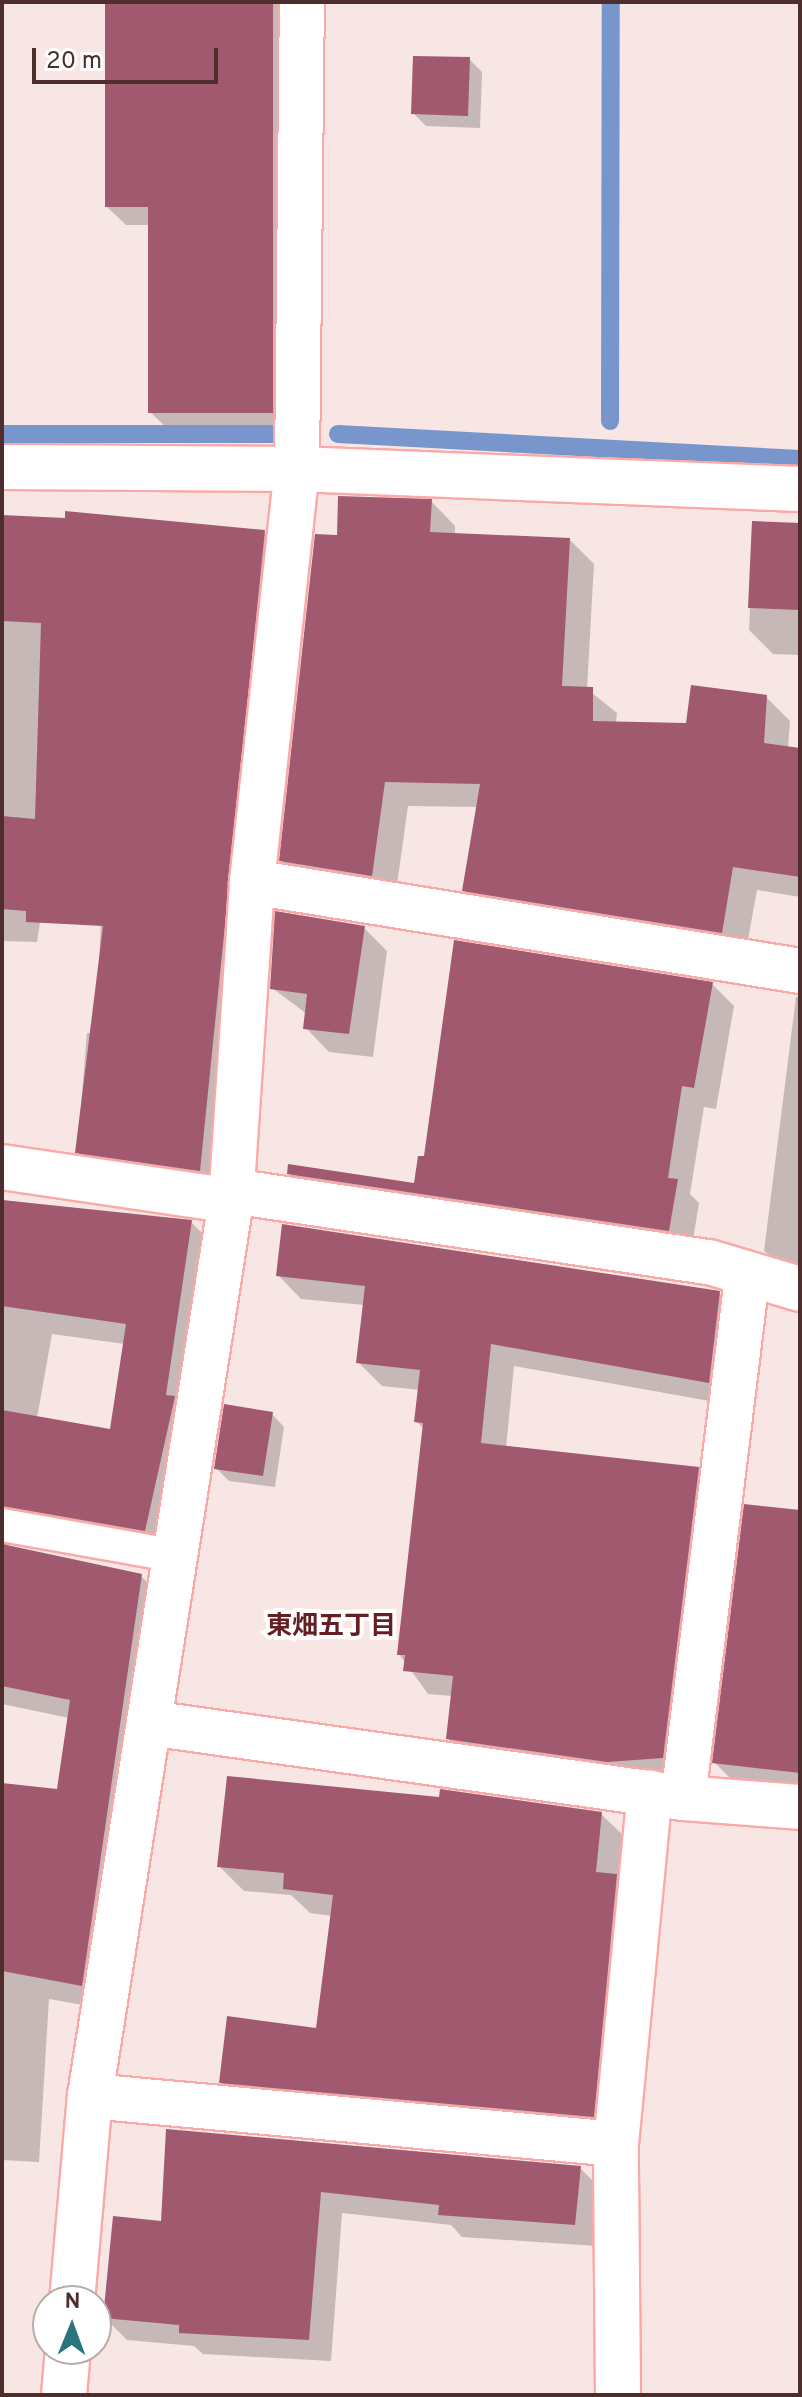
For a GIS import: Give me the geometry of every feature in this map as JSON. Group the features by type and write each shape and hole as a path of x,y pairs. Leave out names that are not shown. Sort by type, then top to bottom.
{"street":[{"path":"73,2285 90,2096 231,1196 252,882 297,469 302,2"},
{"path":"2,467 297,469 800,489"},
{"path":"252,882 800,971"},
{"path":"2,1167 709,1262 747,1278 800,1289"},
{"path":"618,2395 616,2144 747,1278"},
{"path":"149,1723 667,1795 800,1807"},
{"path":"90,2096 616,2144"},
{"path":"64,2395 67,2365"}],"lane":[{"path":"2,1525 176,1556"}],"building":[{"path":"105,2 273,2 273,413 148,413 148,207 105,207"},
{"path":"413,56 470,57 468,116 411,114"},
{"path":"338,496 432,499 430,532 570,538 562,686 593,687 593,721 686,723 691,685 767,695 764,743 800,748 800,877 733,867 722,933 462,891 480,784 385,782 372,876 279,861 315,534 337,535"},
{"path":"65,511 265,530 200,1171 75,1153 103,926 26,922 26,911 2,909 2,816 35,819 41,623 2,621 2,515 65,518"},
{"path":"752,521 800,523 800,610 748,608"},
{"path":"275,911 365,926 349,1034 303,1029 307,994 270,989"},
{"path":"454,940 713,982 694,1088 682,1086 668,1178 678,1179 669,1231 287,1174 288,1164 414,1183 418,1156 424,1156"},
{"path":"2,1200 192,1220 166,1395 175,1396 145,1531 2,1506 2,1410 110,1429 126,1324 2,1306"},
{"path":"282,1224 720,1291 709,1383 491,1344 481,1443 699,1467 663,1758 607,1762 446,1739 453,1676 403,1671 405,1655 397,1655 423,1423 414,1422 420,1370 356,1363 365,1286 276,1276"},
{"path":"224,1404 273,1412 263,1476 214,1469"},
{"path":"744,1504 800,1510 800,1773 712,1763"},
{"path":"2,1544 142,1574 82,1986 2,1971 2,1783 57,1789 70,1700 2,1686"},
{"path":"227,1776 439,1797 440,1789 602,1812 596,1872 617,1874 594,2117 219,2083 227,2016 316,2028 333,1895 283,1889 284,1873 217,1867"},
{"path":"166,2129 581,2166 575,2225 438,2215 439,2205 321,2192 309,2340 179,2333 179,2325 112,2319 112,2285 106,2285 113,2216 161,2221"}],"waterway":[{"path":"610,421 611,2"},
{"path":"2,434 275,434"},
{"path":"338,434 800,459"}],"district":[{"name":"東畑五丁目","path":"331,1628"}]}
